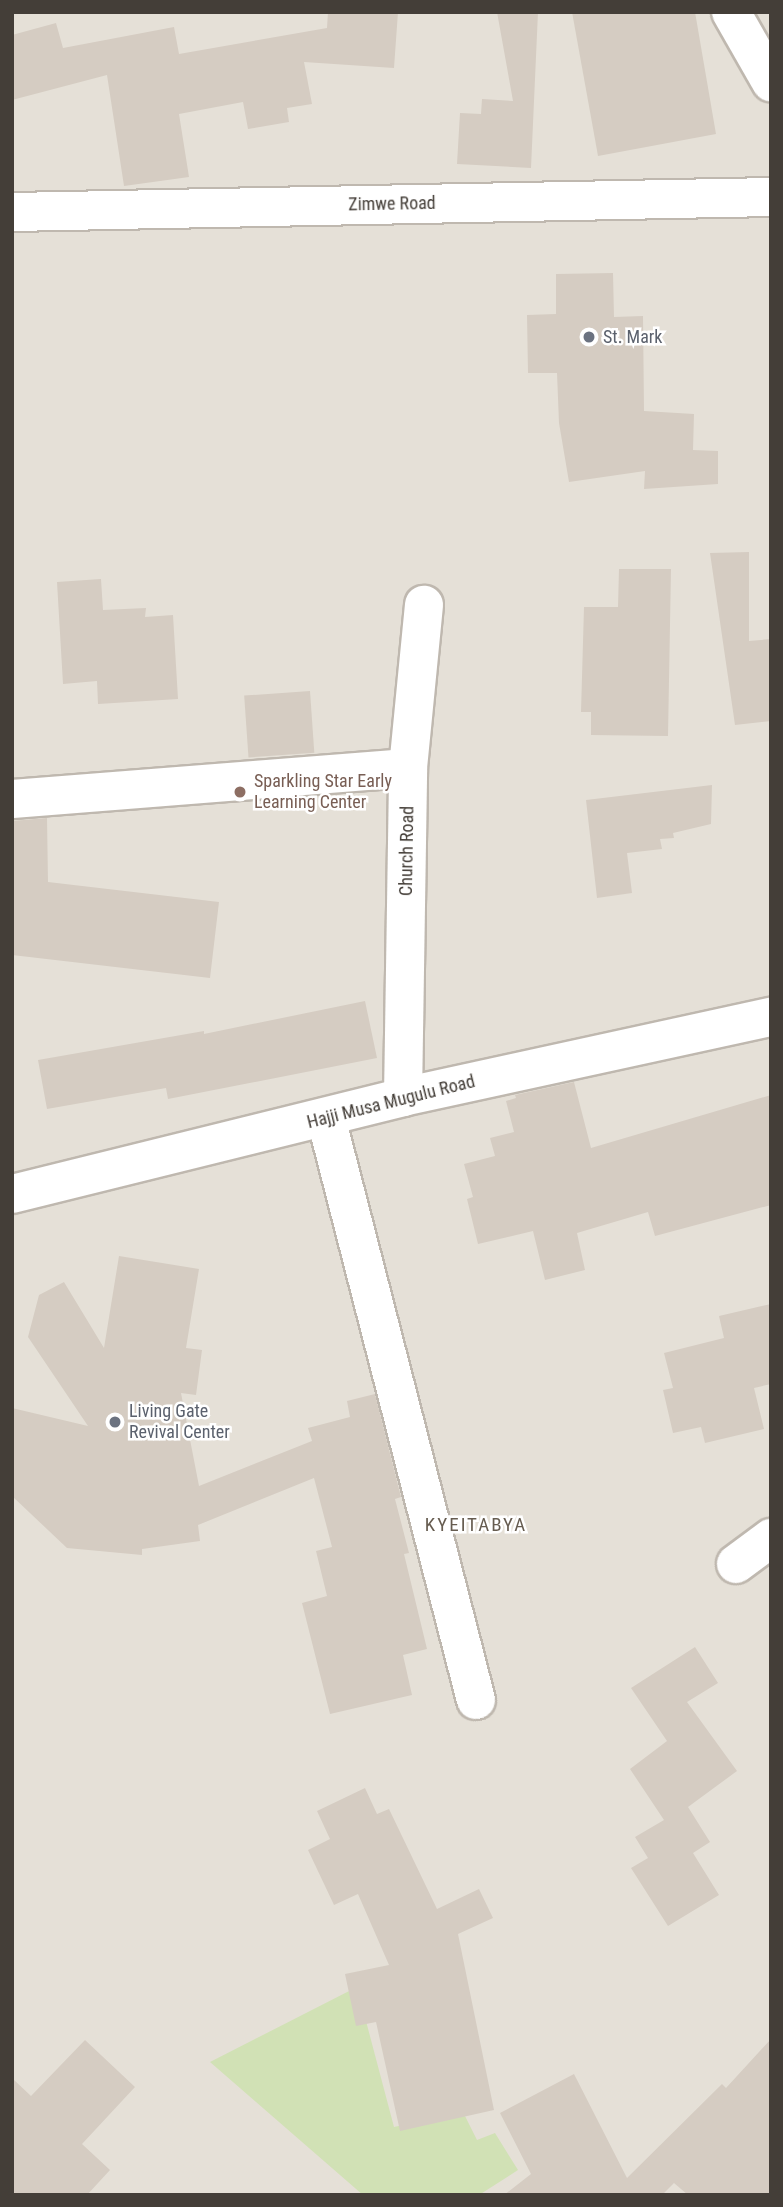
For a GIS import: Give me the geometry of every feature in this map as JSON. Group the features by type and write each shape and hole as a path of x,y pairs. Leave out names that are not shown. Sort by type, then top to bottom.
{"street":[{"path":"731,12 771,82"},
{"name":"Zimwe Road","path":"12,212 771,197"},
{"name":"Church Road","path":"403,1097 408,768 424,605"},
{"path":"12,799 408,768"},
{"name":"Hajji Musa Mugulu Road","path":"12,1194 403,1097 771,1017"},
{"path":"326,1118 476,1700"},
{"path":"736,1564 771,1538"}],"shaded area":[{"path":"12,12 771,12 771,2195 12,2195"}],"green space":[{"path":"357,1987 394,2127 463,2112 477,2140 495,2133 518,2170 479,2195 363,2195 210,2062"}],"building":[{"path":"328,12 398,12 394,68 304,62 312,104 287,108 289,122 248,129 243,102 179,114 189,177 124,186 107,75 12,100 12,35 56,23 63,48 174,27 179,54 327,28"},
{"path":"497,12 538,12 531,168 457,164 460,113 481,114 482,99 513,101"},
{"path":"572,12 695,12 716,134 598,156"},
{"path":"613,273 614,317 643,316 644,411 694,414 693,450 718,451 718,484 644,489 645,471 569,482 559,423 557,373 528,373 527,315 556,314 556,274"},
{"path":"749,552 749,641 771,639 771,721 735,725 710,553"},
{"path":"619,569 671,569 668,736 591,735 591,712 581,712 584,607 618,607"},
{"path":"101,579 103,610 146,608 145,617 173,615 178,699 98,704 97,681 63,684 57,582"},
{"path":"310,691 314,753 248,757 244,696"},
{"path":"712,785 711,824 673,833 674,838 660,839 662,849 627,853 632,893 597,898 586,800"},
{"path":"47,818 48,882 219,902 210,978 12,955 12,821"},
{"path":"365,1001 377,1058 168,1099 166,1088 47,1109 38,1060 204,1031 204,1034"},
{"path":"574,1082 591,1148 771,1095 771,1205 655,1236 648,1212 577,1233 585,1270 545,1280 533,1231 478,1244 467,1199 473,1197 464,1164 495,1156 490,1138 514,1132 506,1101 516,1098 515,1095"},
{"path":"119,1256 199,1269 186,1348 202,1350 196,1395 181,1393 199,1486 312,1441 308,1428 350,1417 347,1401 375,1394 401,1497 395,1499 409,1553 404,1554 427,1649 403,1655 412,1695 330,1714 302,1603 327,1596 316,1551 332,1547 314,1478 198,1525 200,1541 142,1549 142,1555 67,1548 12,1496 12,1408 88,1426 28,1337 39,1295 64,1282 104,1348"},
{"path":"771,1304 771,1384 754,1388 764,1429 705,1443 701,1427 673,1433 663,1390 673,1388 664,1353 724,1338 719,1316"},
{"path":"695,1647 718,1683 687,1702 737,1771 688,1807 710,1842 693,1853 719,1895 668,1926 631,1868 648,1858 635,1837 664,1820 630,1769 667,1741 631,1688"},
{"path":"365,1788 377,1814 389,1809 437,1909 479,1889 493,1918 458,1934 494,2110 400,2131 376,2022 356,2026 345,1974 389,1965 358,1894 334,1905 308,1850 330,1839 317,1811"},
{"path":"771,2039 771,2195 688,2195 674,2183 662,2195 504,2195 531,2174 500,2113 574,2074 627,2178 722,2084 726,2088"},
{"path":"85,2040 135,2087 82,2144 110,2170 87,2195 12,2195 12,2078 31,2096"}],"place":[{"name":"St. Mark","path":"589,337"},
{"name":"Sparkling Star Early Learning Center","path":"240,792"},
{"name":"Living Gate Revival Center","path":"115,1422"}],"district":[{"name":"KYEITABYA","path":"476,1525"}]}
